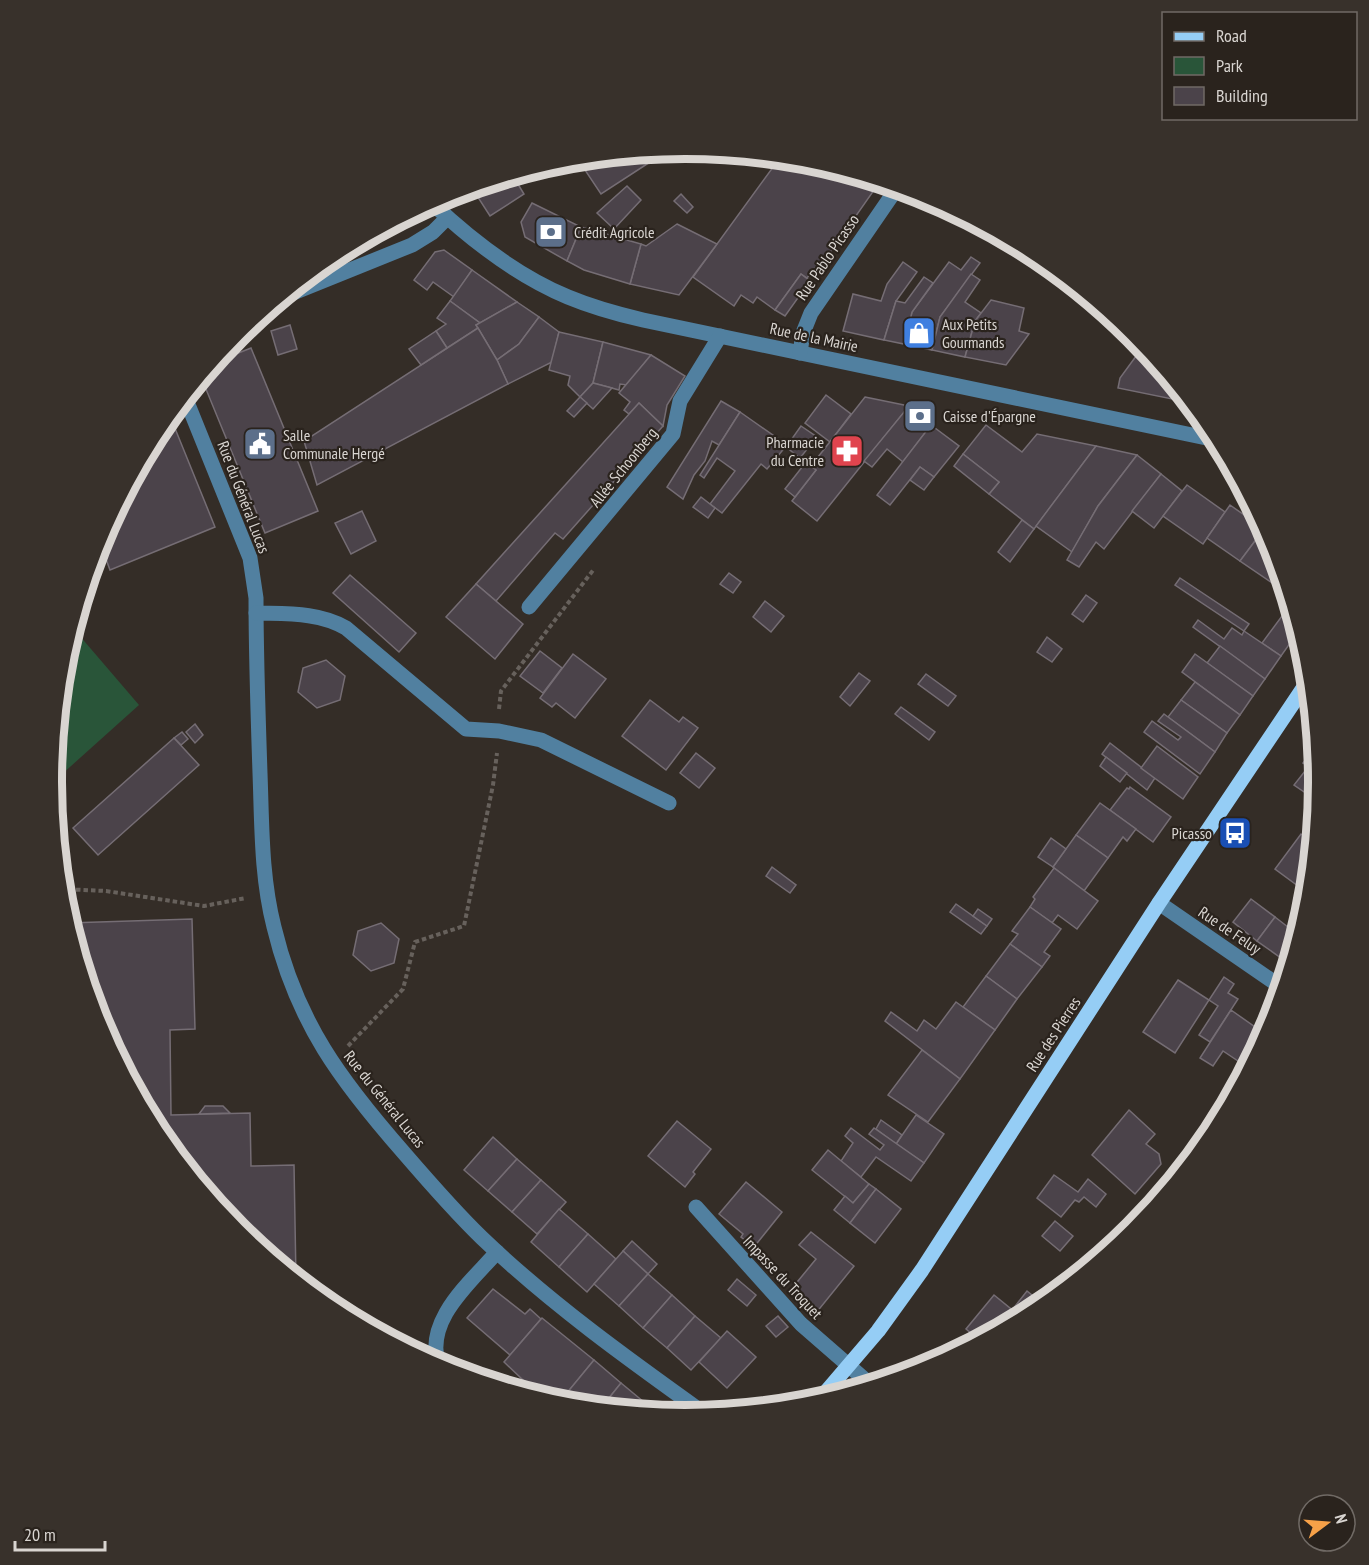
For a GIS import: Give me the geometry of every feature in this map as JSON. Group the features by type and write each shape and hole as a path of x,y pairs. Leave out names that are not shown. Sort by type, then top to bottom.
{"main road":[{"name":"Rue des Pierres","path":"829,1388 878,1331 922,1270 1159,903 1301,692"}],"street":[{"name":"Rue Pablo Picasso","path":"800,352 811,313 892,196"},
{"name":"Rue de la Mairie","path":"439,210 465,233 524,274 568,297 597,308 1204,437"},
{"path":"305,288 412,245 433,232 447,218"},
{"name":"Allée Schoonberg","path":"529,607 673,434 680,402 720,336"},
{"name":"Rue du Général Lucas","path":"188,405 250,558 255,584 262,841 267,895 279,946 301,1010 332,1063 354,1094 454,1210 497,1252 613,1348 693,1406"},
{"path":"256,613 317,617 337,623 346,628 466,729 499,731 531,737 554,746 669,803"},
{"name":"Rue de Feluy","path":"1159,903 1274,982"},
{"name":"Impasse du Troquet","path":"696,1208 801,1324 864,1379"},
{"path":"436,1353 436,1334 444,1317 465,1288 497,1252"}],"path":[{"path":"332,1063 403,989 415,942 464,926 493,785 501,690 595,567"},
{"path":"71,889 106,891 204,906 267,895"}],"green space":[{"path":"79,635 139,705 62,774 67,701"}],"building":[{"path":"652,161 601,194 584,168"},
{"path":"774,166 806,171 874,190 818,270 815,268 807,278 801,274 775,310 757,297 753,303 741,295 734,306 693,277"},
{"path":"517,183 524,194 490,216 477,196"},
{"path":"627,186 641,200 614,229 597,213"},
{"path":"681,194 693,207 687,213 674,201"},
{"name":"Crédit Agricole","path":"532,203 581,227 567,261 525,237 521,222"},
{"path":"677,224 717,244 679,295 630,284 641,244 646,246"},
{"path":"581,227 641,244 630,284 584,270 567,261"},
{"path":"444,250 472,270 454,297 433,282 427,290 414,280 435,252"},
{"path":"971,257 980,263 940,317 932,350 904,344 912,312 949,262 961,270"},
{"path":"903,262 917,272 896,301 884,340 843,331 853,294 881,301 887,284"},
{"path":"472,270 517,302 480,323 450,301"},
{"path":"801,274 810,281 785,316 775,310"},
{"path":"971,274 980,280 965,302 981,313 975,321 965,357 932,350 940,317"},
{"path":"924,277 933,283 912,312 904,344 884,340 896,301 905,303"},
{"path":"991,300 1024,308 1019,331 1029,334 1006,365 965,357 975,321"},
{"path":"450,301 480,323 476,325 478,328 447,348 436,331 446,324 437,318"},
{"path":"517,302 539,317 519,344 497,360 476,325"},
{"path":"539,317 559,332 552,362 508,384 497,360 519,344"},
{"path":"290,325 297,349 278,355 271,331"},
{"path":"478,328 508,384 317,485 304,441"},
{"path":"436,331 447,348 421,365 409,349"},
{"path":"559,332 603,342 593,383 580,397 568,385 570,376 549,370"},
{"path":"603,342 651,355 627,385 620,384 619,390 593,383"},
{"name":"Salle Communale Hergé","path":"251,348 318,511 265,533 205,386 231,356"},
{"path":"651,355 685,376 667,405 663,426 639,403 629,414 624,410 630,402 619,393"},
{"path":"1137,355 1173,396 1172,399 1118,388 1120,378"},
{"path":"593,383 612,388 593,409 580,397"},
{"path":"826,395 851,414 830,442 805,423"},
{"path":"580,397 587,403 574,417 567,411"},
{"name":"Pharmacie du Centre","path":"865,397 909,406 817,521 792,501 816,470 811,466"},
{"path":"721,401 740,412 719,445 712,441 705,461 694,475 683,499 667,487"},
{"path":"639,403 663,426 563,539 555,533 496,601 476,584"},
{"path":"909,406 931,425 903,462 887,449 872,467 864,461"},
{"path":"740,412 787,445 767,469 761,464 722,513 710,504 735,471 717,458 704,478 700,475"},
{"path":"174,425 215,527 110,570 105,556 109,544 145,471"},
{"path":"931,425 959,446 934,477 920,467 890,505 877,495"},
{"path":"986,425 1022,452 1037,434 1096,446 1034,529 989,494 999,482 963,454"},
{"path":"801,426 817,437 800,458 786,447"},
{"path":"1096,446 1137,455 1098,506 1072,552 1036,526"},
{"path":"963,454 999,482 989,494 954,466"},
{"path":"1137,455 1161,474 1104,549 1096,542 1079,567 1067,560 1098,506"},
{"path":"806,462 816,470 795,497 785,489"},
{"path":"920,467 934,477 924,490 910,480"},
{"path":"1161,474 1182,491 1154,528 1132,511"},
{"path":"1187,485 1225,512 1203,544 1163,516"},
{"path":"701,497 715,508 708,518 693,507"},
{"path":"1230,505 1248,518 1257,538 1240,561 1207,538"},
{"path":"362,511 376,541 351,554 335,523"},
{"path":"1022,520 1034,529 1010,562 998,552"},
{"path":"1257,538 1275,585 1240,561"},
{"path":"729,573 741,582 733,593 720,584"},
{"path":"350,575 416,633 399,652 333,593"},
{"path":"1180,578 1249,624 1244,631 1175,585"},
{"path":"476,584 523,624 495,659 446,617"},
{"path":"1086,595 1097,603 1083,622 1072,614"},
{"path":"765,601 784,616 771,632 753,617"},
{"path":"1282,616 1285,618 1291,642 1281,656 1262,643"},
{"path":"1198,620 1224,639 1232,628 1242,635 1244,631 1281,656 1265,679 1193,627"},
{"path":"1047,637 1062,649 1052,662 1037,652"},
{"path":"1220,646 1265,679 1253,696 1207,663"},
{"path":"540,651 562,668 543,693 520,676"},
{"path":"573,654 606,679 575,718 556,703 552,707 540,698"},
{"path":"1195,654 1253,696 1240,715 1182,672"},
{"path":"326,660 345,676 340,700 317,708 298,692 303,668"},
{"path":"859,673 870,681 850,706 840,697"},
{"path":"926,674 956,696 948,706 918,684"},
{"path":"1195,682 1240,715 1227,733 1181,700"},
{"path":"650,700 679,722 683,717 698,728 666,770 622,736"},
{"path":"1181,700 1227,733 1215,752 1168,717"},
{"path":"901,707 935,732 929,740 895,714"},
{"path":"1164,714 1215,752 1200,774 1144,732 1152,721 1178,740 1181,737 1158,721"},
{"path":"195,724 203,735 195,743 186,732"},
{"path":"182,732 188,739 181,745 174,738"},
{"path":"174,738 199,765 98,855 73,828"},
{"path":"1110,743 1155,778 1147,790 1102,754"},
{"path":"1157,746 1198,777 1183,799 1141,768"},
{"path":"696,753 715,768 699,788 680,773"},
{"path":"1106,757 1127,773 1120,782 1100,766"},
{"path":"1305,771 1308,773 1307,794 1294,785"},
{"path":"1130,787 1171,817 1153,842 1110,810"},
{"path":"1100,803 1136,829 1127,841 1123,837 1108,858 1076,835"},
{"path":"1301,834 1305,837 1298,886 1275,869"},
{"path":"1076,835 1108,858 1084,891 1053,867"},
{"path":"1051,838 1066,849 1053,867 1038,857"},
{"path":"772,867 796,885 790,893 766,876"},
{"path":"1054,868 1098,901 1077,929 1058,915 1052,923 1030,907 1035,899 1033,897"},
{"path":"1251,899 1275,917 1257,941 1233,922"},
{"path":"956,904 987,926 981,934 950,912"},
{"path":"1030,907 1061,929 1044,952 1050,956 1042,967 1010,944 1018,934 1012,931"},
{"path":"978,909 992,919 987,926 973,916"},
{"path":"1275,917 1290,928 1281,958 1257,941"},
{"path":"192,919 195,1029 170,1030 171,1115 250,1113 251,1166 294,1165 296,1269 244,1223 216,1193 166,1129 126,1058 109,1021 95,983 78,923"},
{"path":"381,923 399,939 394,963 371,971 353,955 358,931"},
{"path":"1010,944 1042,967 1017,999 986,976"},
{"path":"986,976 1017,999 995,1030 963,1007"},
{"path":"1224,977 1234,984 1228,993 1238,999 1210,1042 1199,1035 1218,1006 1209,1000"},
{"path":"1178,980 1209,1000 1175,1053 1143,1032"},
{"path":"956,1002 995,1030 960,1079 885,1021 891,1012 917,1031 924,1020 936,1029"},
{"path":"1231,1010 1257,1028 1241,1063 1223,1051 1213,1066 1200,1058"},
{"path":"922,1050 960,1079 928,1122 888,1095"},
{"path":"205,1106 223,1106 230,1113 199,1114"},
{"path":"1129,1110 1155,1134 1146,1144 1159,1154 1161,1164 1135,1194 1092,1155"},
{"path":"916,1115 944,1134 924,1163 896,1144"},
{"path":"881,1120 902,1135 896,1144 876,1129"},
{"path":"677,1121 711,1149 693,1172 695,1174 685,1187 648,1156"},
{"path":"851,1128 880,1150 884,1145 869,1134 874,1128 924,1163 911,1181 876,1157 861,1177 841,1161 853,1143 845,1136"},
{"path":"493,1137 517,1159 488,1191 464,1170"},
{"path":"828,1150 869,1184 853,1203 812,1170"},
{"path":"517,1159 541,1180 512,1212 488,1191"},
{"path":"1054,1175 1078,1192 1088,1179 1106,1194 1096,1207 1084,1197 1079,1202 1075,1200 1061,1217 1037,1198"},
{"path":"541,1180 566,1202 537,1234 512,1212"},
{"path":"746,1182 782,1212 754,1247 741,1237 743,1234 719,1214"},
{"path":"869,1184 876,1189 850,1223 834,1210 845,1196 853,1203"},
{"path":"876,1189 901,1209 875,1243 850,1223"},
{"path":"559,1209 588,1234 559,1267 531,1242"},
{"path":"1055,1221 1073,1236 1060,1251 1042,1236"},
{"path":"811,1232 854,1266 816,1313 789,1292 816,1259 799,1245"},
{"path":"588,1234 616,1259 587,1292 559,1267"},
{"path":"632,1241 657,1264 648,1274 623,1251"},
{"path":"623,1251 648,1274 619,1306 594,1284"},
{"path":"648,1274 672,1295 643,1328 619,1306"},
{"path":"737,1279 756,1295 747,1306 728,1290"},
{"path":"493,1289 525,1314 530,1309 541,1319 510,1355 467,1318"},
{"path":"1027,1291 1035,1298 1014,1311 1012,1310"},
{"path":"672,1295 695,1316 667,1348 643,1328"},
{"path":"994,1295 1014,1311 972,1334 966,1329"},
{"path":"695,1316 721,1338 691,1370 667,1348"},
{"path":"778,1316 788,1327 776,1337 766,1326"},
{"path":"542,1318 594,1360 566,1394 529,1385 504,1362"},
{"path":"727,1331 756,1357 727,1388 699,1362"},
{"path":"594,1360 621,1383 607,1400 566,1394"},
{"path":"621,1383 646,1404 644,1404 607,1400"}],"place":[{"name":"Crédit Agricole","path":"551,232"},
{"name":"Aux Petits Gourmands","path":"919,333"},
{"name":"Caisse d'Épargne","path":"920,416"},
{"name":"Salle Communale Hergé","path":"260,444"},
{"name":"Pharmacie du Centre","path":"847,451"},
{"name":"Picasso","path":"1235,833"}]}
